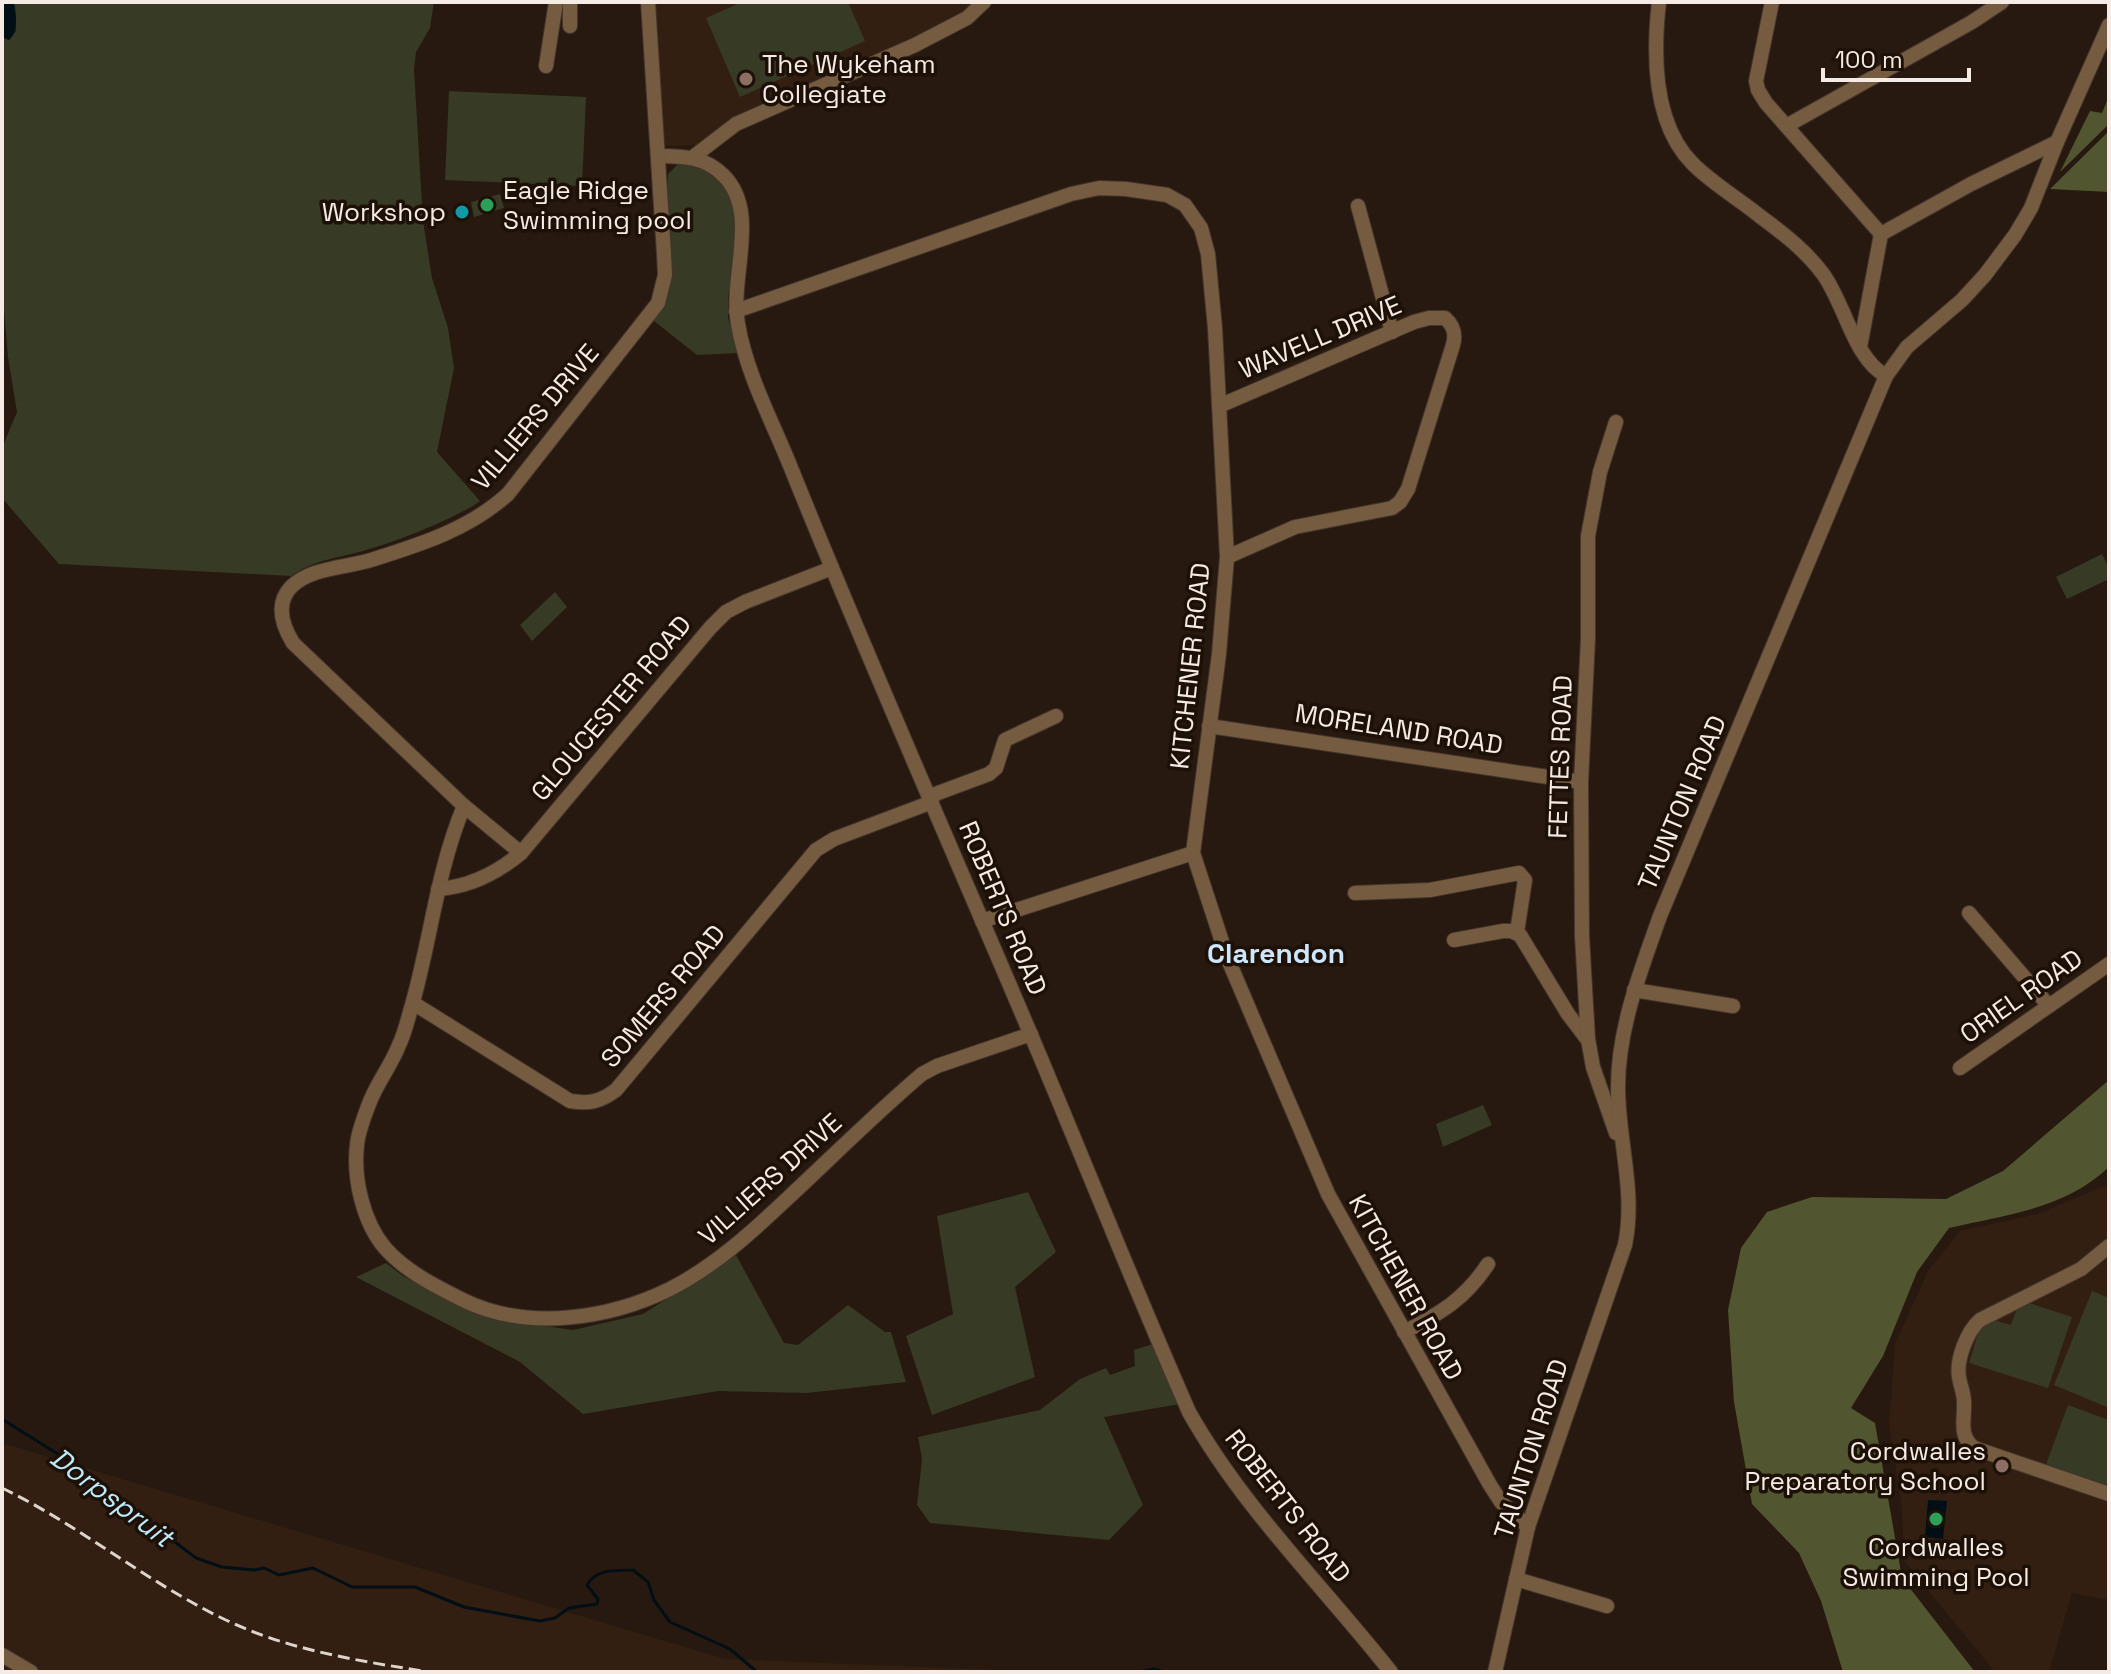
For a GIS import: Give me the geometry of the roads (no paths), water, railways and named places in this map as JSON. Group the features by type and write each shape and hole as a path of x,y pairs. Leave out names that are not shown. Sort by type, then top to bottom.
{"street":[{"path":"546,66 556,2"},
{"path":"570,2 570,26"},
{"name":"VILLIERS DRIVE","path":"521,853 464,806 293,643 281,617 282,599 292,586 308,576 369,561 467,525 508,494 658,303 665,275 648,2"},
{"path":"693,157 736,124 928,39 967,18 984,2"},
{"path":"1659,2 1656,34 1659,82 1673,136 1694,165 1809,257 1835,293 1863,354 1876,399"},
{"path":"1772,2 1757,86 1766,103 1881,234 1863,354 1875,371 1886,376"},
{"path":"1788,125 2002,2"},
{"name":"TAUNTON ROAD","path":"1495,1672 1528,1527 1625,1245 1630,1202 1618,1085 1634,990 1680,864 1729,757 1886,376 1907,347 1962,300 2000,256 2031,208 2109,25"},
{"path":"1881,234 1971,184 2057,142"},
{"name":"ROBERTS ROAD","path":"659,156 693,157 712,164 730,181 741,204 743,217 735,283 736,311 749,362 832,568 1189,1412 1207,1444 1256,1510 1391,1672"},
{"name":"KITCHENER ROAD","path":"736,311 1071,194 1099,188 1167,195 1185,205 1196,217 1208,254 1227,557 1219,654 1193,853 1227,957 1328,1194 1490,1485 1501,1502 1528,1527"},
{"path":"1358,206 1392,332"},
{"name":"WAVELL DRIVE","path":"1219,406 1414,322 1445,318 1450,322 1455,336 1408,489 1400,502 1384,511 1295,527 1227,557"},
{"name":"FETTES ROAD","path":"1616,422 1600,472 1588,536 1588,639 1581,782 1582,936 1588,1039 1593,1067 1622,1146"},
{"name":"GLOUCESTER ROAD","path":"438,889 452,888 487,876 521,853 726,612 832,568"},
{"name":"SOMERS ROAD","path":"413,1003 570,1101 585,1104 601,1101 616,1090 816,850 834,839 989,774 996,768 1005,740 1056,716"},
{"name":"MORELAND ROAD","path":"1209,726 1581,782"},
{"name":"VILLIERS DRIVE","path":"464,806 451,837 413,1003 400,1045 370,1102 357,1145 359,1189 367,1216 384,1247 426,1280 475,1306 526,1318 577,1317 626,1307 669,1289 714,1263 755,1229 922,1074 1031,1034"},
{"path":"982,921 1193,853"},
{"path":"1355,893 1447,888 1519,873 1525,880 1517,932"},
{"path":"1969,913 2049,1006"},
{"path":"1454,940 1503,931 1517,932 1568,1014 1588,1039"},
{"name":"ORIEL ROAD","path":"1960,1068 2109,964"},
{"path":"1634,990 1733,1006"},
{"path":"1593,1067 1618,1085"},
{"path":"2109,1246 2081,1269 1980,1320 1970,1331 1959,1372 1964,1403 1963,1430 1965,1438 1974,1448 2109,1494"},
{"path":"1404,1332 1462,1298 1473,1288 1488,1264"},
{"path":"1516,1579 1607,1606"},
{"path":"2,1655 31,1672"}],"waterway":[{"name":"Dorpspruit","path":"2,1419 91,1475 122,1510 163,1533 196,1558 222,1567 264,1568 279,1575 313,1568 352,1587 415,1587 464,1607 540,1621 555,1618 569,1608 597,1604 598,1599 587,1585 596,1576 633,1570 648,1582 654,1600 670,1622 730,1649 757,1672"},
{"name":"Dorpspruit","path":"1139,1672 1154,1669 1164,1672"}],"railway":[{"path":"2,1488 60,1520 170,1590 228,1621 302,1647 429,1672"}],"place":[{"name":"The Wykeham Collegiate","path":"746,79"},
{"name":"Eagle Ridge Swimming pool","path":"487,205"},
{"name":"Workshop","path":"462,212"},
{"name":"Cordwalles Preparatory School","path":"2002,1466"},
{"name":"Cordwalles Swimming Pool","path":"1936,1519"}],"district":[{"name":"Clarendon","path":"1276,953"}]}
